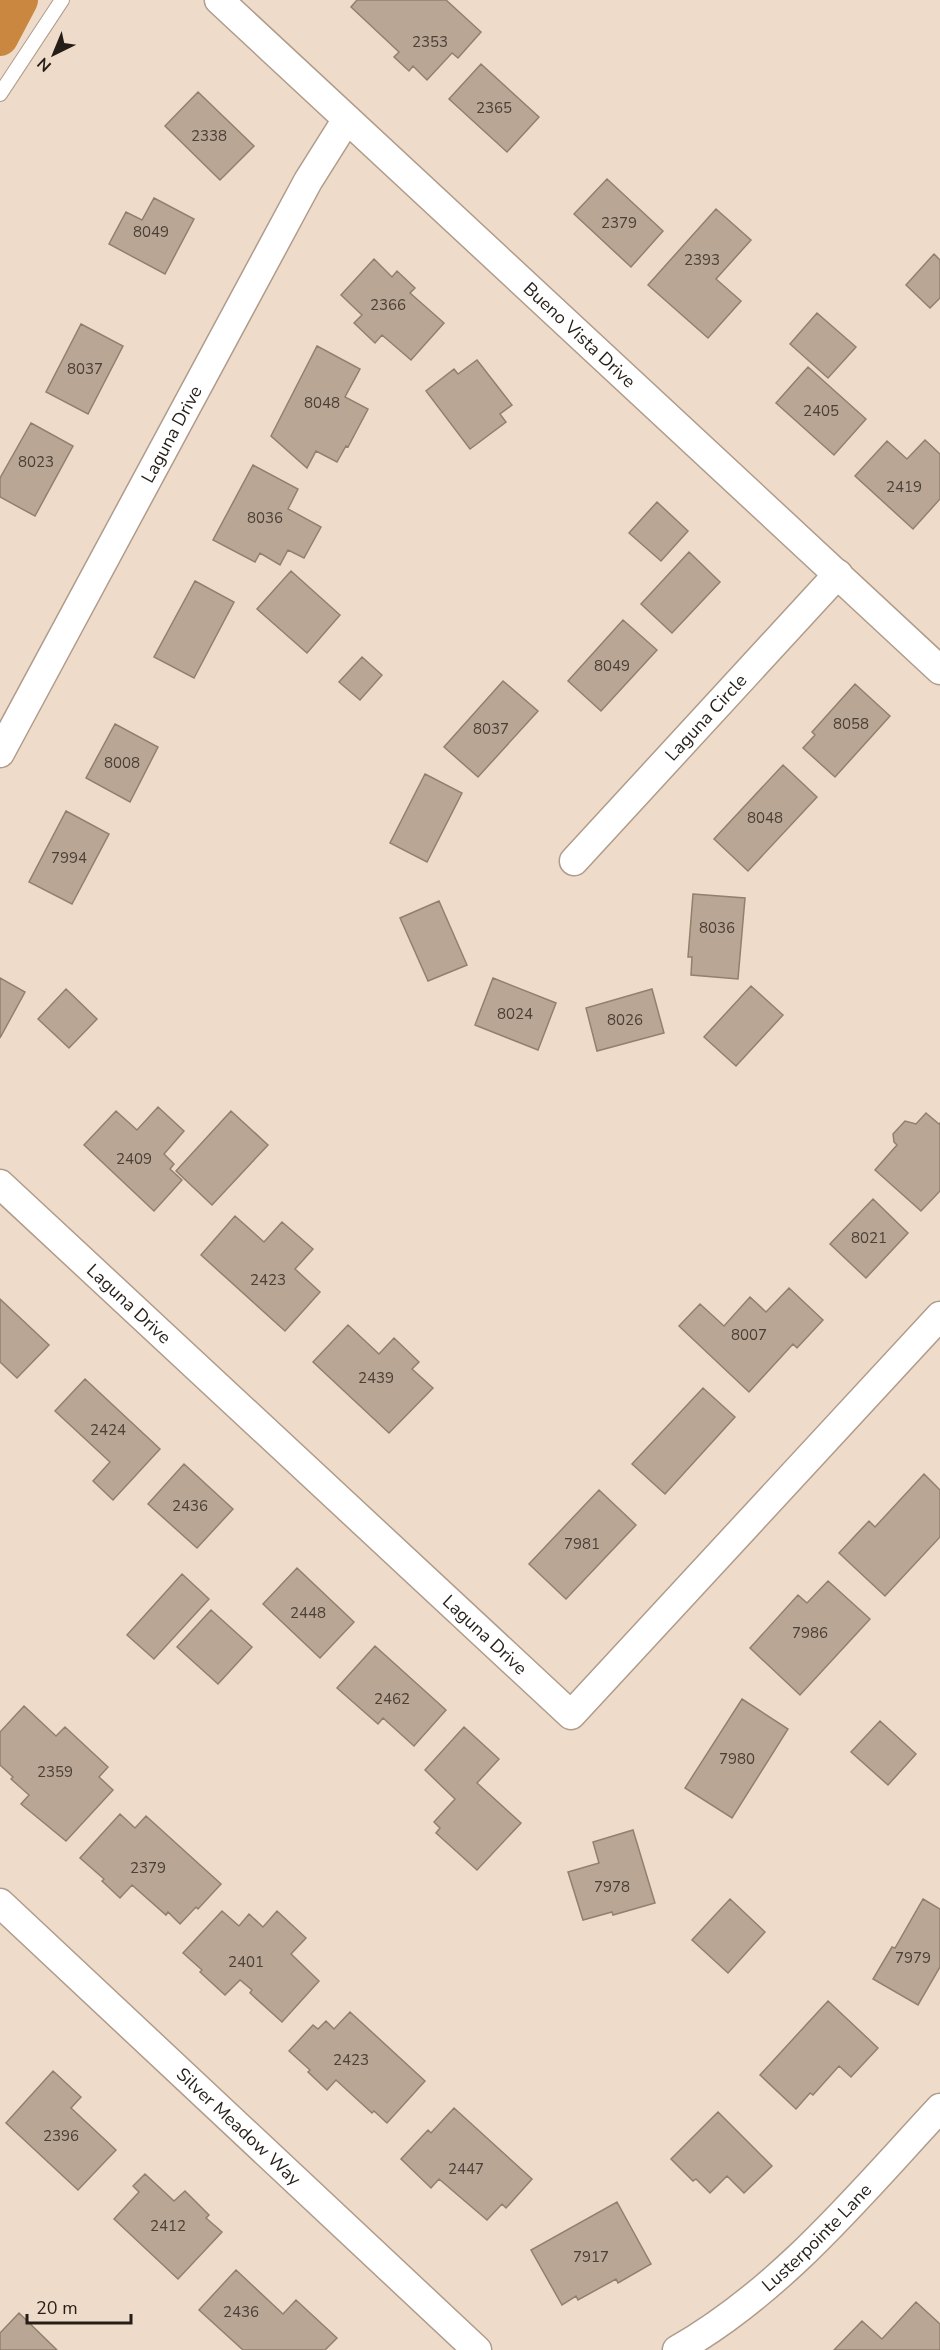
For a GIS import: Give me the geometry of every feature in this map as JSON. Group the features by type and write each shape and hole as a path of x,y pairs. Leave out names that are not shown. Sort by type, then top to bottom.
{"street":[{"name":"Bueno Vista Drive","path":"219,0 940,670"},
{"name":"Laguna Drive","path":"0,753 302,192 347,119"},
{"name":"Laguna Circle","path":"574,861 838,574"},
{"name":"Laguna Drive","path":"0,1184 571,1715 940,1316"},
{"name":"Silver Meadow Way","path":"0,1903 477,2350"},
{"name":"Lusterpointe Lane","path":"677,2350 723,2322 796,2260 940,2108"}],"lane":[{"path":"0,94 62,0"}],"building":[{"path":"357,0 446,0 481,32 458,58 452,53 427,80 413,66 409,71 394,57 399,52 351,7"},
{"path":"481,64 539,117 507,152 449,99"},
{"path":"198,92 254,146 220,180 165,126"},
{"path":"607,179 663,231 631,267 574,214"},
{"path":"154,198 194,219 165,274 109,244 126,212 142,220"},
{"path":"716,209 751,240 716,279 741,301 708,338 648,285"},
{"path":"934,254 940,260 940,298 930,308 906,285"},
{"path":"374,259 392,277 397,271 415,288 410,293 444,323 411,360 382,335 375,343 354,323 362,315 341,295"},
{"path":"817,313 856,347 828,378 790,344"},
{"path":"81,324 123,346 88,414 46,392"},
{"path":"317,346 360,369 345,397 368,409 348,447 346,446 337,462 316,451 307,468 271,436"},
{"path":"477,360 512,405 500,414 506,422 470,449 426,391 454,369 458,374"},
{"path":"808,367 866,419 834,455 776,403"},
{"path":"31,423 73,446 35,516 0,497 0,478"},
{"path":"925,440 940,454 940,499 913,529 855,476 887,441 907,459"},
{"path":"253,465 298,489 288,509 321,527 304,558 288,550 280,565 260,553 255,562 213,540"},
{"path":"657,502 688,531 661,561 629,533"},
{"path":"689,552 720,582 672,633 641,604"},
{"path":"291,571 340,615 307,653 257,609"},
{"path":"195,581 234,602 194,678 154,657"},
{"path":"623,620 657,650 601,711 568,681"},
{"path":"362,657 382,675 360,700 339,682"},
{"path":"503,681 538,711 478,777 444,747"},
{"path":"855,684 890,716 835,777 803,748 815,735 812,732"},
{"path":"115,724 158,747 130,802 86,778"},
{"path":"783,765 817,797 748,871 714,839"},
{"path":"425,774 462,793 427,862 390,843"},
{"path":"66,811 109,834 72,904 29,882"},
{"path":"693,894 745,898 738,979 691,975 692,957 688,957"},
{"path":"439,901 467,965 428,981 400,918"},
{"path":"0,978 25,992 0,1038"},
{"path":"493,978 556,1003 538,1050 475,1025"},
{"path":"751,986 783,1015 736,1066 704,1037"},
{"path":"66,989 97,1019 69,1048 38,1019"},
{"path":"652,989 664,1033 597,1051 586,1008"},
{"path":"158,1107 184,1131 164,1154 174,1164 170,1169 182,1180 154,1211 84,1145 116,1111 137,1130"},
{"path":"231,1111 268,1145 212,1205 176,1171"},
{"path":"926,1113 940,1123 940,1191 921,1211 875,1170 897,1145 893,1134 905,1121 916,1124"},
{"path":"873,1199 908,1233 866,1278 830,1244"},
{"path":"235,1216 264,1242 282,1222 313,1249 295,1269 320,1292 285,1331 201,1255"},
{"path":"789,1288 823,1320 797,1348 793,1344 749,1392 679,1326 700,1304 724,1326 750,1297 766,1312"},
{"path":"0,1299 49,1345 17,1378 0,1362"},
{"path":"348,1325 379,1354 394,1338 419,1362 412,1369 433,1388 389,1433 313,1362"},
{"path":"85,1379 160,1449 113,1500 93,1481 110,1462 55,1411"},
{"path":"703,1388 735,1417 665,1494 632,1464"},
{"path":"184,1464 233,1509 197,1548 148,1504"},
{"path":"924,1474 940,1490 940,1537 885,1596 839,1553 869,1521 875,1527"},
{"path":"599,1490 636,1525 566,1599 529,1564"},
{"path":"297,1568 354,1622 320,1658 263,1604"},
{"path":"182,1574 209,1599 154,1659 127,1635"},
{"path":"828,1581 870,1619 800,1695 750,1648 798,1595 807,1603"},
{"path":"211,1610 252,1647 218,1684 177,1647"},
{"path":"375,1646 446,1710 414,1746 383,1718 378,1724 337,1688"},
{"path":"742,1699 788,1729 732,1818 685,1788"},
{"path":"24,1706 56,1736 65,1727 108,1767 99,1777 113,1790 66,1841 21,1804 29,1795 11,1779 13,1777 0,1765 0,1732"},
{"path":"880,1721 916,1754 888,1785 851,1752"},
{"path":"464,1727 499,1759 477,1783 521,1823 477,1870 436,1833 440,1828 434,1822 455,1799 425,1770"},
{"path":"120,1814 135,1828 146,1816 221,1884 198,1909 196,1907 180,1924 168,1912 166,1915 132,1885 120,1898 102,1881 104,1879 80,1858"},
{"path":"633,1830 655,1903 613,1915 612,1912 583,1920 568,1872 599,1863 593,1842"},
{"path":"730,1899 765,1932 728,1973 692,1940"},
{"path":"923,1899 940,1909 940,1967 918,2005 873,1979 892,1947 895,1948"},
{"path":"222,1911 239,1926 249,1914 263,1927 277,1911 306,1938 291,1954 319,1981 282,2022 250,1993 252,1990 240,1980 225,1995 183,1953"},
{"path":"828,2001 878,2048 851,2077 839,2066 813,2095 810,2093 796,2109 760,2075"},
{"path":"350,2012 425,2081 387,2123 374,2111 372,2113 336,2080 327,2090 289,2051 313,2025 318,2029 326,2021 334,2029"},
{"path":"53,2071 81,2097 71,2108 116,2150 78,2190 6,2123"},
{"path":"454,2108 532,2179 506,2208 502,2204 487,2220 439,2179 431,2188 401,2159 428,2130 431,2133"},
{"path":"718,2112 772,2166 744,2193 727,2176 710,2193 696,2179 693,2181 671,2159"},
{"path":"145,2174 174,2201 185,2191 209,2215 206,2218 222,2232 178,2279 114,2219 139,2192 133,2186"},
{"path":"617,2202 651,2264 618,2283 616,2279 578,2300 576,2296 562,2305 531,2250"},
{"path":"236,2270 283,2314 296,2300 337,2338 325,2350 243,2350 199,2310"},
{"path":"916,2302 940,2324 940,2350 834,2350 862,2321 882,2339"},
{"path":"19,2313 57,2350 0,2350 0,2333"}],"waterway":[{"path":"0,38 20,0"}]}
